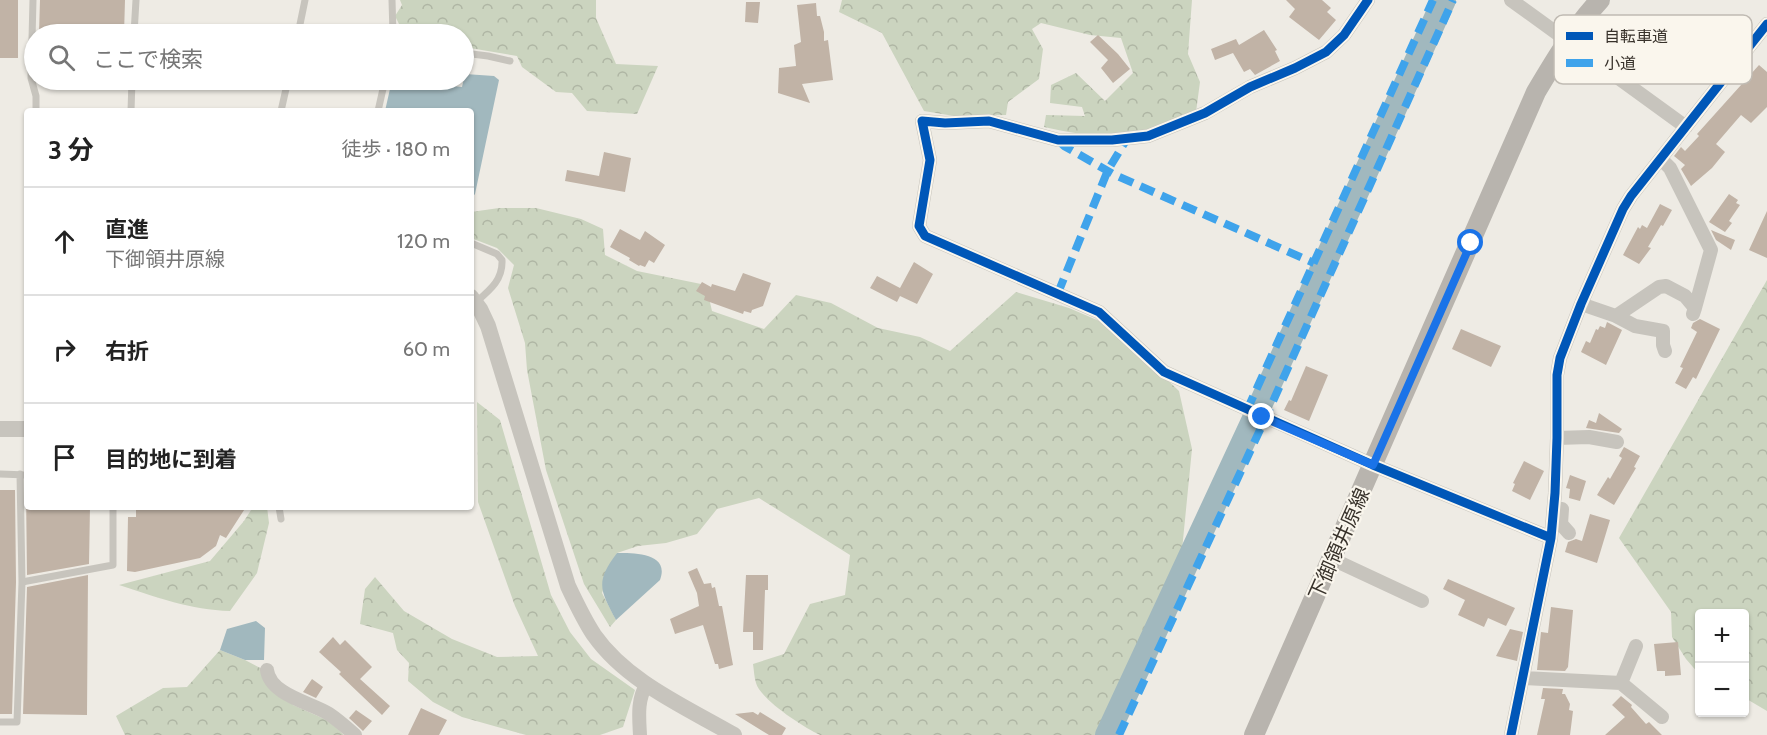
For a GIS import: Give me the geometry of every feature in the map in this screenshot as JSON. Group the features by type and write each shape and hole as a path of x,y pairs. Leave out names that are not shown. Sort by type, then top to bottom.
{"main road":[{"name":"下御領井原線","path":"1588,15 1600,0"},
{"name":"下御領井原線","path":"1254,735 1536,92 1554,60"}],"street":[{"path":"1368,0 1344,35 1326,52 1250,87 1205,113 1148,136 1112,140 1058,140 989,121 945,123 922,121 930,160 919,226 925,236 1099,312 1164,372 1373,465 1551,538"},
{"path":"1510,0 1554,31"},
{"path":"1752,43 1767,24"},
{"path":"1627,84 1686,127"},
{"path":"1510,735 1551,538 1555,493 1557,375 1560,358 1623,209 1720,84"},
{"path":"1616,316 1659,287 1666,285 1685,296 1694,311 1712,250 1670,168 1661,159"},
{"path":"474,302 488,326 568,586 583,617 596,637 626,669 647,684 734,735"},
{"path":"1581,304 1616,316 1635,326 1663,331 1665,351"},
{"path":"0,429 24,429"},
{"path":"1557,438 1589,437 1617,441"},
{"path":"1555,493 1561,497 1561,524 1569,533"},
{"path":"1332,559 1422,601"},
{"path":"1621,682 1636,646"},
{"path":"267,670 269,679 292,699 329,714 355,735"},
{"path":"1523,678 1621,682 1662,717"},
{"path":"640,735 641,693 647,684"}],"lane":[{"path":"32,24 33,0"},
{"path":"135,24 136,0"},
{"path":"300,24 306,0"},
{"path":"392,0 393,24"},
{"path":"474,54 510,61"},
{"path":"34,90 36,108"},
{"path":"131,108 132,90"},
{"path":"282,108 286,90"},
{"path":"379,108 383,90"},
{"path":"474,244 497,254 502,260 501,275 492,289 474,299"},
{"path":"0,474 24,475 17,722 0,722"},
{"path":"22,582 113,565 113,510"},
{"path":"280,510 281,519"}],"green space":[{"path":"400,0 596,0 596,18 616,64 658,66 637,114 587,111 572,93 556,92 522,67 517,56 474,49 474,24 399,24 395,16 402,5"},
{"path":"842,0 1192,0 1188,54 1200,82 1196,112 1159,128 1126,135 1085,134 1044,127 1046,115 1085,116 1082,107 1050,103 1051,85 1076,73 1105,101 1133,73 1121,38 1090,35 1041,23 1032,29 1043,49 1039,79 1008,102 1006,115 954,116 924,111 882,33 839,12"},
{"path":"499,208 536,208 581,219 603,229 605,255 637,271 706,285 712,311 764,329 796,295 831,303 878,328 920,337 950,351 1016,292 1069,308 1111,326 1179,391 1192,449 1182,550 1104,735 820,735 794,720 759,690 755,681 753,664 784,654 810,604 845,595 850,555 759,498 717,509 697,534 666,543 638,546 617,553 602,593 616,620 610,627 584,584 546,470 527,370 525,343 508,288 514,265 497,248 474,239 474,212"},
{"path":"1767,280 1767,711 1749,700 1749,609 1695,609 1695,669 1672,637 1671,612 1619,538"},
{"path":"477,402 500,420 551,595 570,632 591,659 635,690 623,727 600,735 526,735 462,717 433,702 408,681 409,663 397,650 393,633 360,624 365,589 375,577 404,611 452,639 497,657 538,656 515,606 478,502"},
{"path":"251,510 267,510 269,523 257,573 230,611 187,605 119,585 210,561"},
{"path":"220,650 268,672 293,705 329,721 344,735 125,735 116,716 163,688 187,687"}],"water":[{"path":"474,75 494,76 499,80 474,195 474,108 386,108 390,90 474,90"},
{"path":"617,553 649,556 660,564 662,571 660,580 616,620 606,601 602,586 605,571"},
{"path":"256,621 265,628 264,660 245,660 220,650 227,629"}],"building":[{"path":"0,0 18,0 18,58 0,58"},
{"path":"40,0 125,0 124,24 39,24"},
{"path":"1286,0 1322,0 1331,8 1327,12 1336,20 1319,40 1289,17 1295,9"},
{"path":"746,2 760,2 758,23 745,22"},
{"path":"816,3 817,16 820,16 824,32 824,41 828,40 833,80 802,84 810,103 778,93 779,68 796,66 794,45 801,42 797,5"},
{"path":"1264,30 1277,50 1275,51 1280,61 1255,75 1250,69 1244,72 1233,53 1215,60 1211,49 1236,39 1239,45"},
{"path":"1098,35 1130,69 1113,83 1101,68 1108,60 1090,42"},
{"path":"1759,65 1767,72 1767,107 1751,123 1741,115 1716,144 1725,152 1712,168 1691,186 1681,169 1685,165 1674,156 1681,147 1685,151 1699,136 1697,134 1742,84 1752,84 1752,73"},
{"path":"604,152 631,158 625,192 565,181 567,170 599,176"},
{"path":"1729,194 1738,200 1736,203 1740,205 1729,221 1732,223 1725,232 1709,222"},
{"path":"1660,204 1672,210 1648,247 1651,248 1639,264 1623,255 1638,227 1640,229 1642,225 1647,228"},
{"path":"1767,211 1767,258 1749,250"},
{"path":"620,229 640,240 645,231 665,245 654,263 649,260 645,267 639,266 610,247"},
{"path":"1711,230 1735,240 1731,250 1716,240"},
{"path":"914,262 933,274 917,304 900,296 897,302 870,288 877,276 900,288"},
{"path":"743,273 771,283 763,306 752,310 751,313 744,311 743,314 704,300 705,296 696,291 702,282 711,287 712,284 735,291"},
{"path":"1700,319 1720,329 1696,379 1693,377 1686,389 1675,383 1697,332 1691,328 1693,323"},
{"path":"1607,322 1622,330 1606,365 1581,352 1586,341 1590,343 1596,329 1598,330 1600,326 1605,328"},
{"path":"1461,329 1501,346 1491,367 1452,349"},
{"path":"1306,366 1328,375 1309,421 1284,410 1289,400 1291,401"},
{"path":"1599,413 1622,429 1619,433 1586,428 1589,420 1596,423"},
{"path":"1624,447 1640,456 1634,467 1636,468 1614,505 1597,495 1608,477 1610,479 1622,458 1619,456"},
{"path":"1524,461 1544,471 1530,500 1512,491 1515,484 1513,483"},
{"path":"1570,475 1586,481 1580,501 1569,498 1570,489 1566,488"},
{"path":"0,490 15,490 16,582 12,714 0,714"},
{"path":"26,510 90,510 89,564 27,575"},
{"path":"136,510 244,510 226,538 220,535 216,546 200,558 135,572 127,571 128,517 136,517"},
{"path":"1590,514 1610,520 1597,563 1565,552 1568,542 1576,539 1582,541"},
{"path":"697,568 704,584 711,583 712,588 715,587 719,606 722,606 733,665 719,669 718,664 715,664 703,625 675,634 670,619 699,606 697,593 688,572"},
{"path":"88,575 87,715 23,714 27,587"},
{"path":"746,575 768,575 768,590 765,590 763,650 753,650 753,632 743,632"},
{"path":"1448,579 1515,608 1506,626 1488,618 1484,627 1458,615 1465,600 1443,589"},
{"path":"1551,607 1573,610 1568,667 1565,671 1537,670 1541,632 1548,633"},
{"path":"1510,629 1523,632 1517,661 1496,656"},
{"path":"333,637 340,645 345,640 372,667 360,679 390,706 382,715 319,652"},
{"path":"1678,642 1681,675 1665,676 1665,671 1657,671 1654,644"},
{"path":"312,679 323,687 316,698 303,692"},
{"path":"1543,688 1563,689 1562,694 1565,694 1570,704 1569,710 1573,711 1570,735 1537,735 1545,699 1541,699"},
{"path":"1621,696 1632,705 1631,707 1646,724 1649,722 1662,735 1605,735 1625,717 1612,705"},
{"path":"421,708 447,720 439,735 408,735"},
{"path":"356,710 372,721 363,731 349,718"},
{"path":"753,712 758,715 760,712 786,728 782,735 769,735 735,714"}],"waterway":[{"path":"1107,735 1444,0"}],"marked path":[{"path":"1247,410 1433,0"},
{"path":"1119,735 1265,419 1453,0"},
{"path":"1058,293 1108,170 1128,137"},
{"path":"1060,142 1115,175 1314,263"}],"cycle path":[{"path":"1368,0 1344,35 1326,52 1250,87 1205,113 1148,136 1112,140 1058,140 989,121 945,123 922,121 930,160 919,226 925,236 1099,312 1164,372 1373,465 1551,538"},
{"path":"1752,43 1767,24"},
{"path":"1511,735 1551,538 1555,493 1557,375 1560,358 1623,209 1720,84"}],"route":[{"path":"1262,417 1373,465 1471,243"}]}
